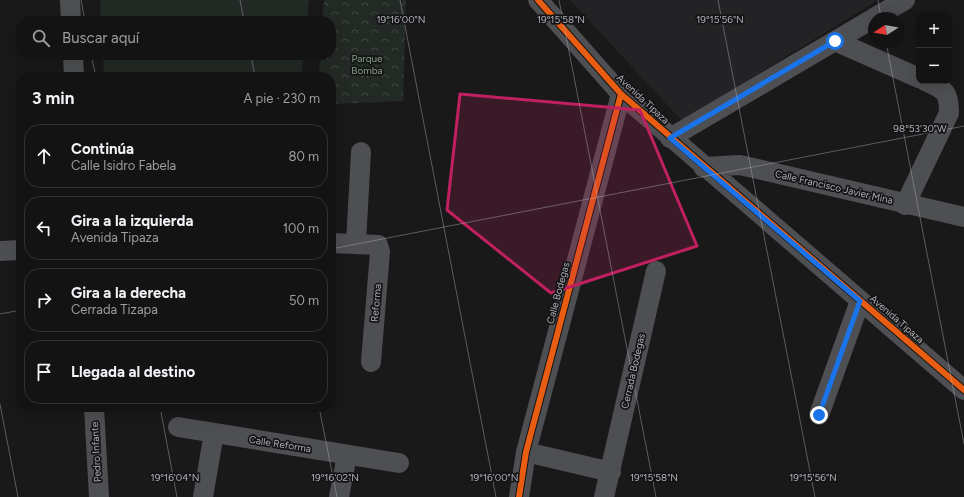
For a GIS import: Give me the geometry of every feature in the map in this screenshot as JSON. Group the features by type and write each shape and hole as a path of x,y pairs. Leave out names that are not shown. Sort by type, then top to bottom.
{"street":[{"path":"70,0 71,16"},
{"name":"Avenida Tipaza","path":"538,0 621,94 670,138 964,390"},
{"path":"884,12 905,0"},
{"path":"670,138 868,22"},
{"path":"835,41 916,77"},
{"path":"73,60 74,72"},
{"path":"906,204 949,113 949,98 943,89 932,84"},
{"name":"Calle Bodegas","path":"519,497 526,452 621,94"},
{"path":"336,243 356,243 361,152"},
{"name":"Calle Francisco Javier Mina","path":"703,166 740,165 964,217"},
{"name":"Reforma","path":"356,243 378,245 380,252 371,362"},
{"path":"0,251 16,250"},
{"name":"Cerrada Bodegas","path":"604,497 656,271"},
{"path":"819,415 860,301"},
{"name":"Pedro Infante","path":"94,412 99,497"},
{"name":"Calle Reforma","path":"178,427 399,463"},
{"path":"203,497 214,433"},
{"path":"526,452 610,472"},
{"path":"339,497 347,454"}],"highlighted area":[{"path":"460,94 640,110 697,246 551,293 447,210"}],"shaded area":[{"path":"570,0 878,0 682,121"}],"green space":[{"path":"100,0 309,0 307,16 101,16"},
{"name":"Parque Bomba","path":"324,0 406,0 403,101 336,104 336,72 319,72 320,60 336,60 336,16 322,16"},
{"path":"103,60 303,60 302,72 104,72"}],"cycle path":[{"path":"538,0 621,94 964,390"},
{"path":"519,497 526,452 621,94"}],"route":[{"path":"819,415 860,301 670,138 835,41"}]}
